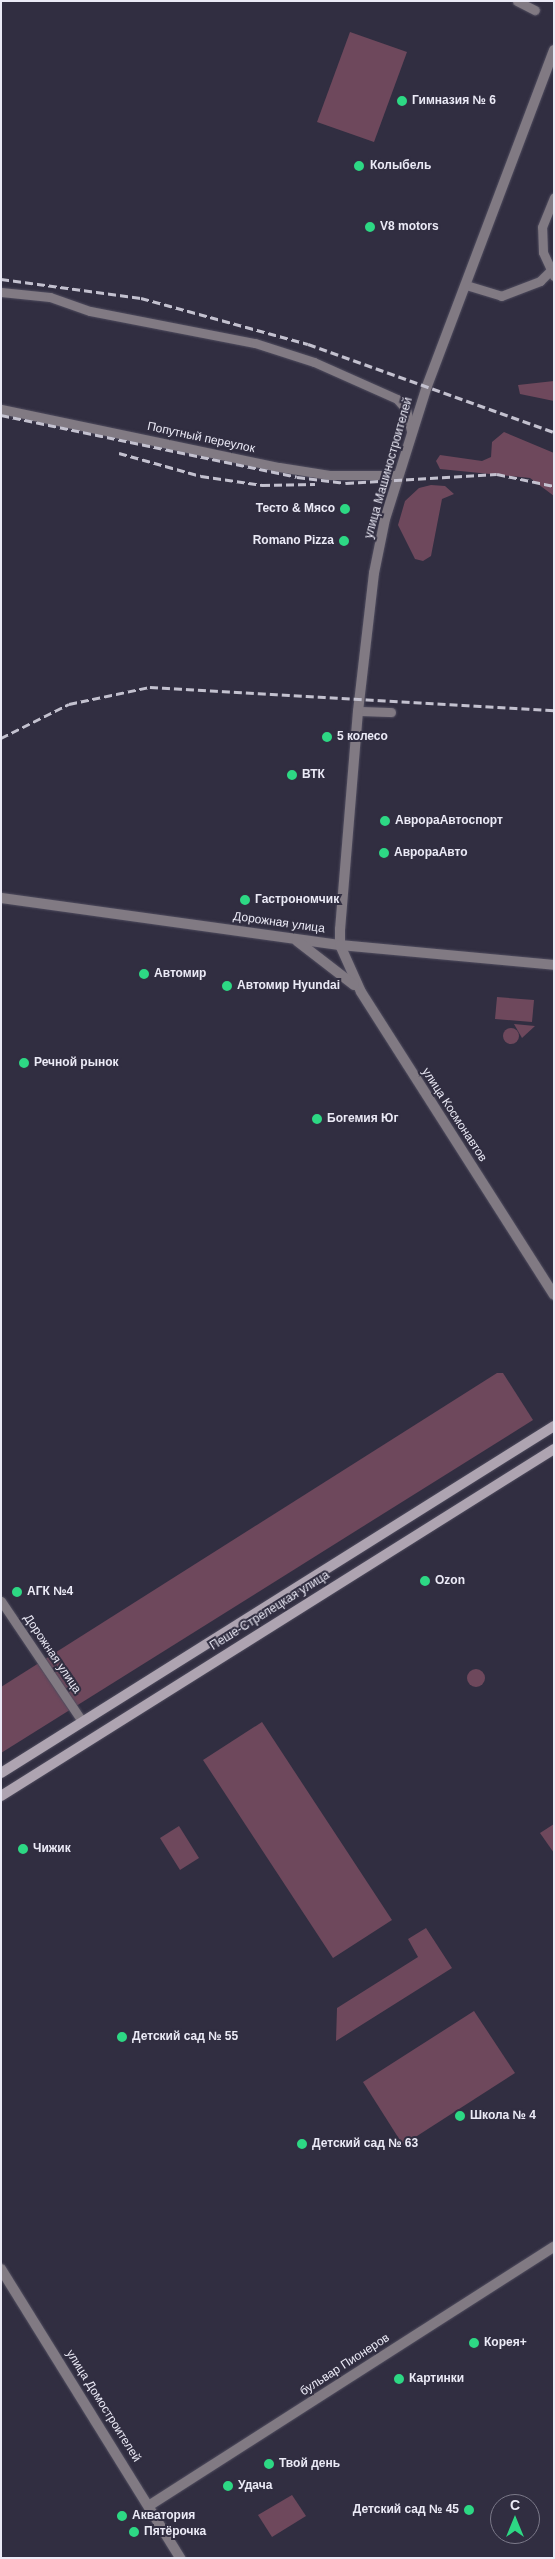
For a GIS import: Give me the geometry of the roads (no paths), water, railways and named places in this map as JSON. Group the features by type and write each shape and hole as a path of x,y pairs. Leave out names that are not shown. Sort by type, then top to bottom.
{"main road":[{"name":"Пеше-Стрелецкая улица","path":"1,1773 554,1426"},
{"name":"Пеше-Стрелецкая улица","path":"1,1796 554,1449"}],"street":[{"path":"517,1 535,10"},
{"name":"улица Машиностроителей","path":"340,945 358,710 374,573 411,430 554,50"},
{"path":"466,285 501,296 552,274 543,252 542,227 554,197"},
{"path":"1,292 50,298 90,312 255,343 314,362 397,399 406,409 411,430"},
{"name":"Попутный переулок","path":"1,409 279,467 329,475 398,475"},
{"path":"358,710 391,712"},
{"name":"Дорожная улица","path":"1,898 340,945 554,966"},
{"path":"292,938 323,957 361,992"},
{"name":"улица Космонавтов","path":"340,945 361,992 554,1295"},
{"name":"Дорожная улица","path":"1,1601 82,1721"},
{"name":"бульвар Пионеров","path":"150,2505 554,2247"},
{"name":"улица Домостроителей","path":"1,2269 150,2505 180,2558"}],"railway":[{"path":"1,279 141,298 308,344 554,432"},
{"path":"1,415 297,477 346,483 497,474 554,486"},
{"path":"119,453 201,476 262,485 315,484"},
{"path":"1,738 69,704 150,687 554,710"}],"place":[{"name":"Гимназия № 6","path":"402,101"},
{"name":"Колыбель","path":"359,166"},
{"name":"V8 motors","path":"370,227"},
{"name":"Тесто & Мясо","path":"345,509"},
{"name":"Romano Pizza","path":"344,541"},
{"name":"5 колесо","path":"327,737"},
{"name":"ВТК","path":"292,775"},
{"name":"АврораАвтоспорт","path":"385,821"},
{"name":"АврораАвто","path":"384,853"},
{"name":"Гастрономчик","path":"245,900"},
{"name":"Автомир","path":"144,974"},
{"name":"Автомир Hyundai","path":"227,986"},
{"name":"Речной рынок","path":"24,1063"},
{"name":"Богемия Юг","path":"317,1119"},
{"name":"Ozon","path":"425,1581"},
{"name":"АГК №4","path":"17,1592"},
{"name":"Чижик","path":"23,1849"},
{"name":"Детский сад № 55","path":"122,2037"},
{"name":"Школа № 4","path":"460,2116"},
{"name":"Детский сад № 63","path":"302,2144"},
{"name":"Корея+","path":"474,2343"},
{"name":"Картинки","path":"399,2379"},
{"name":"Твой день","path":"269,2464"},
{"name":"Удача","path":"228,2486"},
{"name":"Детский сад № 45","path":"469,2510"},
{"name":"Акватория","path":"122,2516"},
{"name":"Пятёрочка","path":"134,2532"}]}
